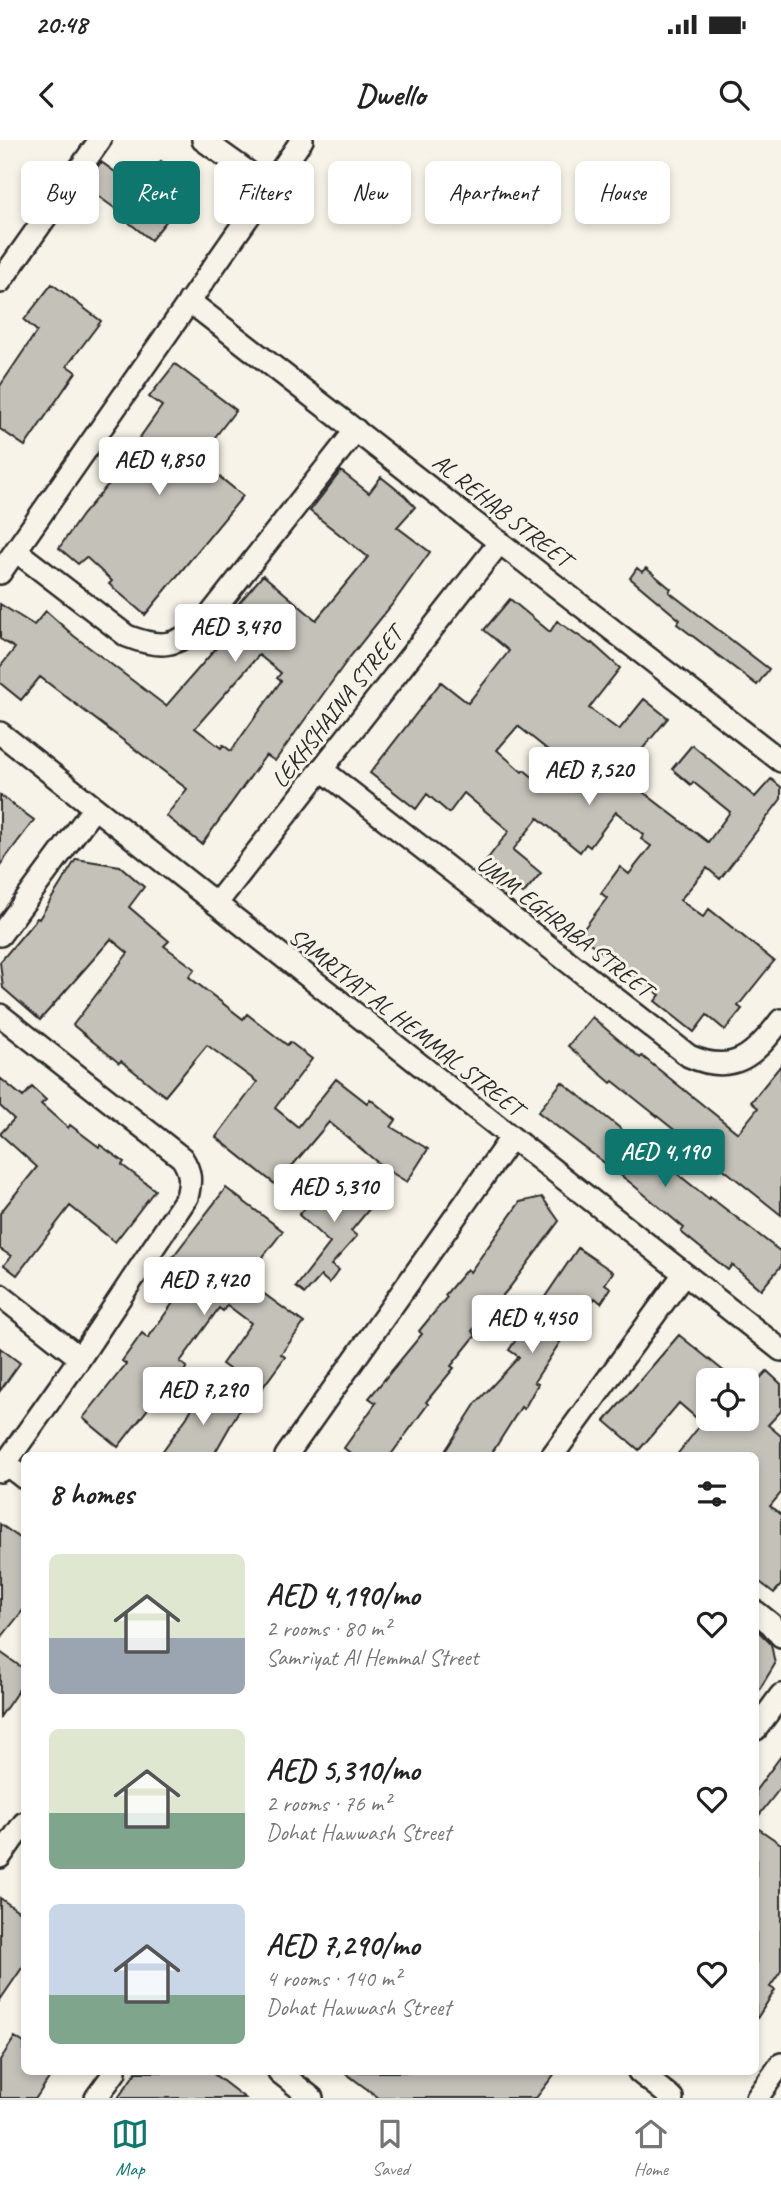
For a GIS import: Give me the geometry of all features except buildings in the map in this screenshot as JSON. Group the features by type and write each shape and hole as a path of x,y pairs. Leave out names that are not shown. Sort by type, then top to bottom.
{"street":[{"path":"0,282 100,140"},
{"path":"202,140 232,161"},
{"path":"287,161 302,140"},
{"path":"0,573 243,224"},
{"name":"AL REHAB STREET","path":"190,301 781,761"},
{"path":"16,551 127,636 148,645 169,645 189,636 203,625 356,430"},
{"name":"LEKHSHAINA STREET","path":"216,904 500,542"},
{"name":"SAMRIYAT AL HEMMAL STREET","path":"0,733 781,1350"},
{"name":"UMM EGHRABA STREET","path":"321,769 689,1056 708,1065 730,1063 749,1055 764,1043 781,1020"},
{"path":"0,936 94,808"},
{"path":"0,1015 182,1158 189,1169 191,1182 187,1197 3,1468 21,1477"},
{"path":"289,1452 511,1138"},
{"path":"556,1452 684,1274"},
{"path":"0,1295 80,1358"},
{"path":"759,1614 781,1636"},
{"path":"759,1725 781,1695"},
{"path":"0,1857 21,1827"},
{"path":"757,2098 781,2064"},
{"path":"96,2098 113,2075"},
{"path":"283,2075 312,2098"},
{"path":"643,2075 673,2098"}]}
